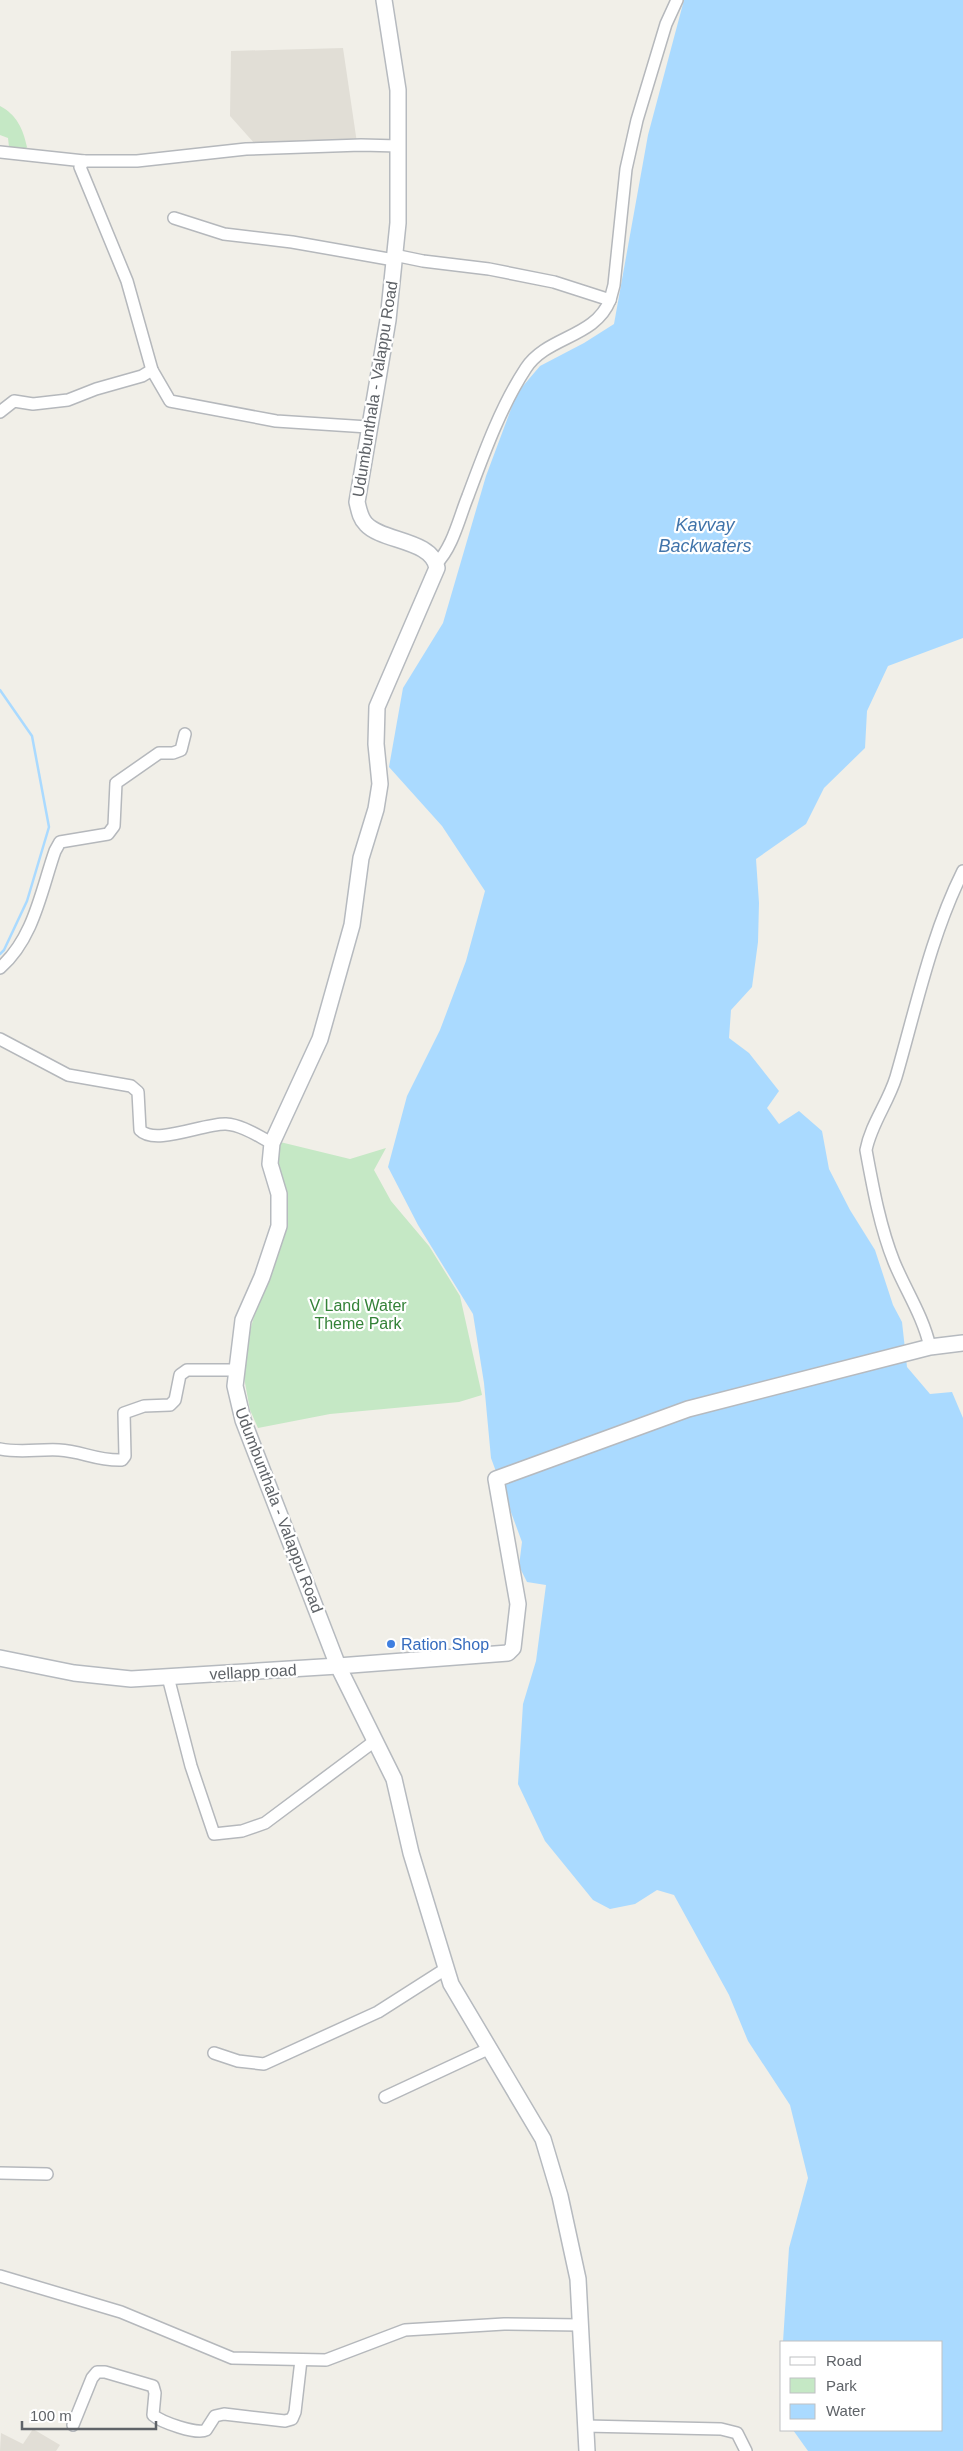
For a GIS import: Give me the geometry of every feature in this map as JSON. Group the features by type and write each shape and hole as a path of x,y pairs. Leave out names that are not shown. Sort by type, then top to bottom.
{"main road":[{"name":"Udumbunthala - Valappu Road","path":"384,0 398,90 398,223 388,320 368,427 357,502 361,517 373,529 415,546 432,556 437,568 422,607 377,707 376,744 380,784 376,809 361,858 352,925 340,975 320,1039 272,1143 270,1164 278,1194 279,1226 262,1277 243,1320 234,1386 243,1420 338,1666 394,1779 411,1853 452,1984 543,2139 560,2196 578,2279 586,2451"},
{"path":"930,1347 963,1343"},
{"name":"vellapp road","path":"0,1658 74,1673 132,1679 508,1653 513,1648 518,1604 496,1479 688,1409 930,1347"}],"street":[{"path":"436,564 446,551 482,458 526,368 534,357 598,319 610,300 614,285 626,169 637,120 666,24 677,0"},
{"path":"0,152 84,161 138,161 246,149 362,145 399,146"},
{"path":"84,161 80,167 127,281 152,370 170,401 276,421 368,427"},
{"path":"174,218 224,234 292,242 394,258 489,269 554,282 610,300"},
{"path":"0,412 14,401 33,404 68,400 96,388 142,376 152,370"},
{"path":"0,968 24,937 34,916 55,851 60,842 108,834 114,826 116,783 159,753 172,753 181,750 185,734"},
{"path":"930,1347 926,1329 894,1262 882,1224 866,1150 868,1139 896,1078 934,944 954,888 963,871"},
{"path":"0,1039 68,1075 131,1086 138,1092 140,1130 147,1135 158,1136 226,1124 238,1127 272,1143"},
{"path":"0,1449 26,1452 60,1450 98,1460 122,1460 126,1456 124,1412 144,1406 170,1405 174,1400 180,1375 186,1370 236,1370"},
{"path":"168,1676 191,1766 214,1834 242,1831 265,1823 376,1740"},
{"path":"214,2054 238,2061 264,2064 378,2012 447,1968"},
{"path":"386,2097 488,2048"},
{"path":"0,2173 47,2174"},
{"path":"0,2276 121,2312 232,2358 326,2360 405,2330 504,2324 580,2325"},
{"path":"73,2425 89,2386 97,2372 105,2372 153,2386 155,2393 153,2414 158,2419 196,2432 206,2430 215,2416 224,2414 285,2421 292,2419 296,2412 301,2360"},
{"path":"585,2426 721,2429 737,2433 746,2451"}],"shaded area":[{"path":"343,48 357,143 255,144 230,116 231,51"},
{"path":"33,2429 60,2445 56,2451 0,2451 1,2433 23,2444"}],"green space":[{"path":"0,106 15,118 21,128 27,147 25,150 12,149 9,147 8,138 0,135"},
{"name":"V Land Water Theme Park","path":"276,1141 350,1159 386,1148 374,1170 391,1201 429,1246 460,1296 482,1395 459,1402 330,1414 258,1428 250,1410 243,1372 243,1355 259,1299 279,1245"}],"water":[{"name":"Kavvay Backwaters","path":"684,0 963,0 963,638 888,666 867,711 865,748 824,788 806,824 756,859 759,903 758,942 752,987 731,1010 729,1038 749,1053 779,1091 767,1108 779,1124 799,1111 822,1131 829,1169 850,1210 875,1250 893,1305 902,1322 907,1367 930,1394 952,1392 963,1418 963,2451 808,2451 794,2431 943,2431 943,2341 783,2341 789,2248 808,2178 790,2105 748,2041 729,1995 674,1895 657,1890 635,1904 610,1909 593,1900 545,1841 518,1784 523,1704 536,1661 546,1585 527,1582 519,1566 522,1542 491,1458 484,1383 473,1314 418,1225 388,1167 407,1096 440,1030 466,961 485,891 442,826 389,767 403,688 443,623 486,476 517,393 540,366 584,343 614,324 648,135"}],"waterway":[{"path":"0,690 32,736 49,827 27,901 4,950 0,954"}],"place":[{"name":"Ration Shop","path":"391,1644"}]}
